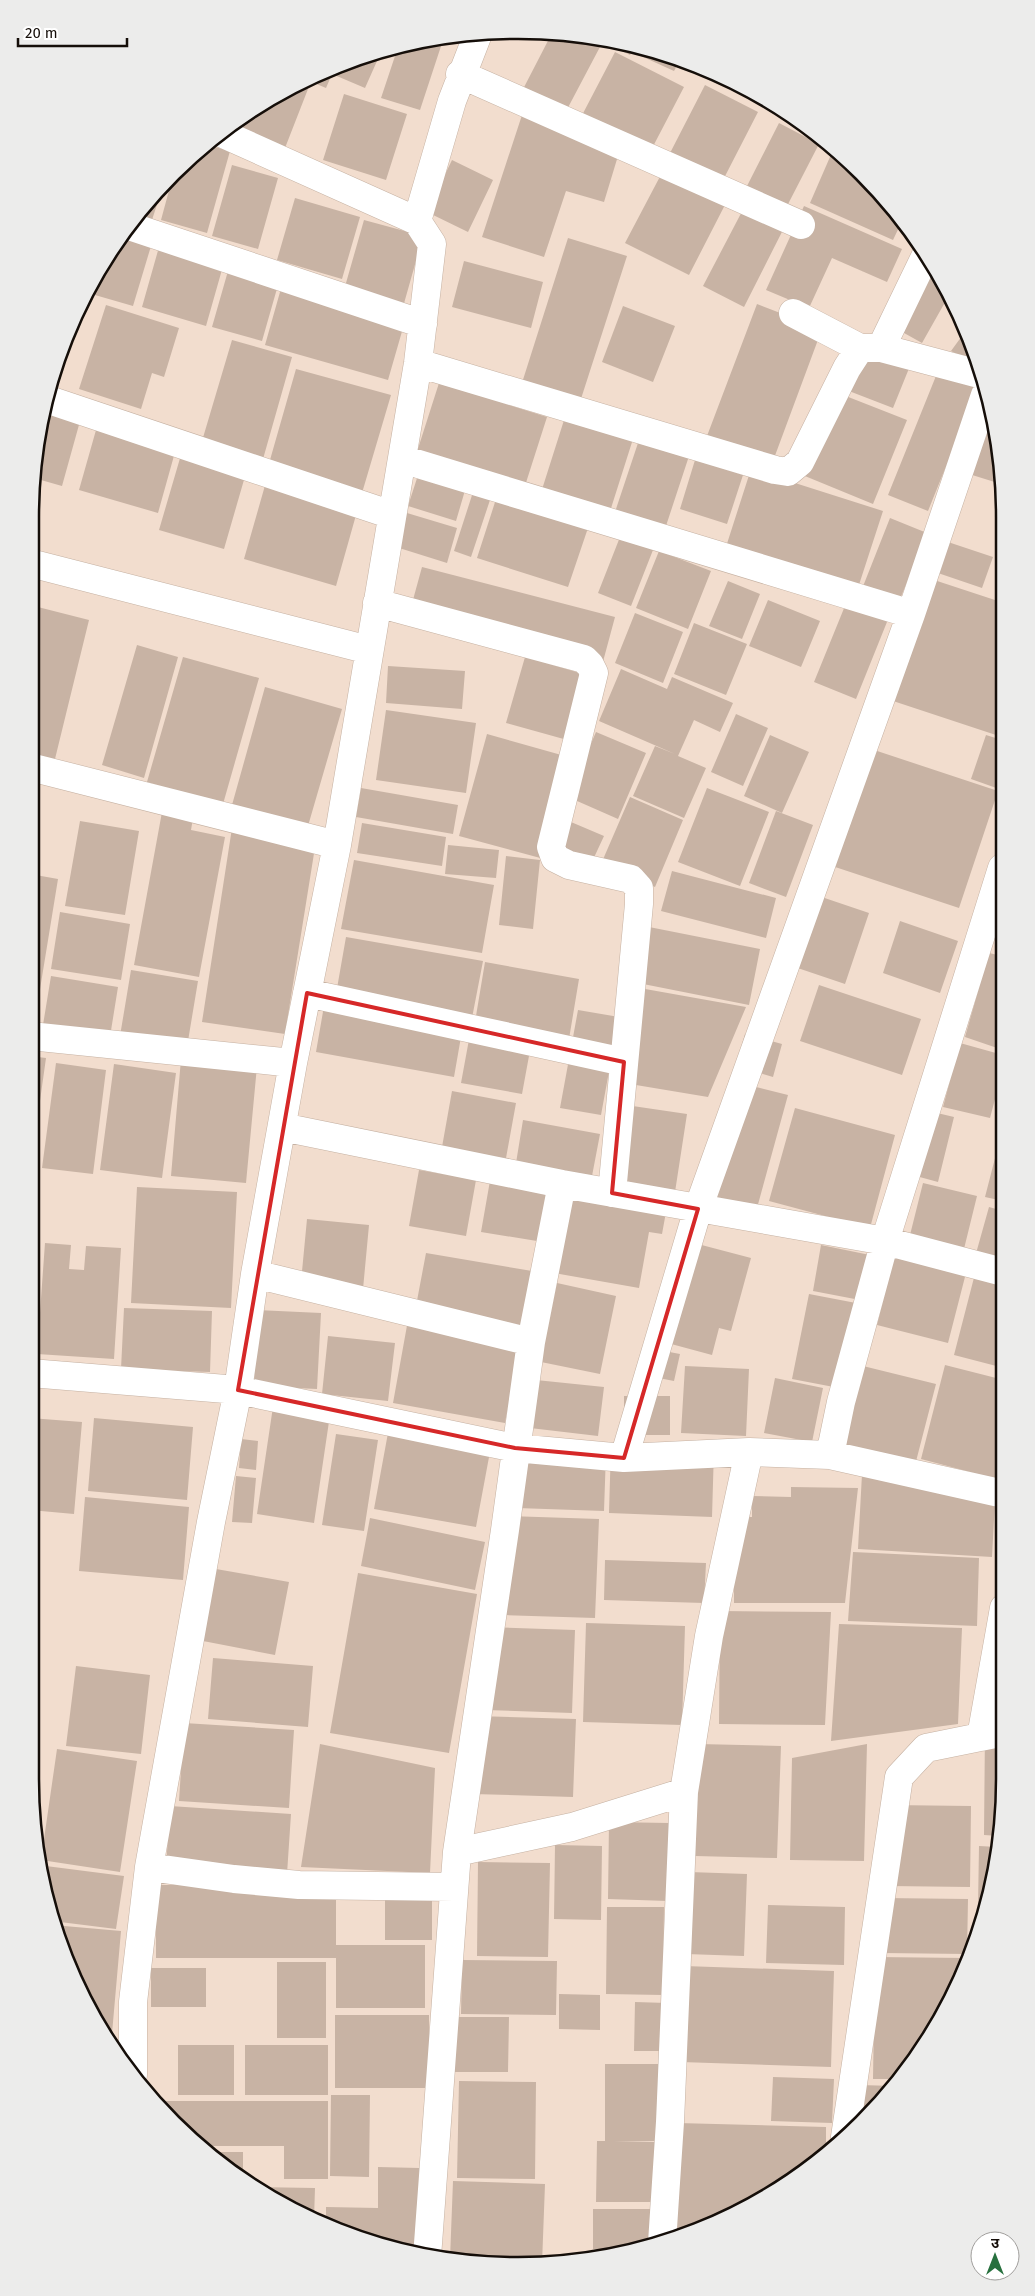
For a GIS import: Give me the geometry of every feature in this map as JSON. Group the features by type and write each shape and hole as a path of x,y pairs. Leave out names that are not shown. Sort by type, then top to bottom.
{"street":[{"path":"417,221 460,74 475,41"},
{"path":"460,74 801,225"},
{"path":"133,2063 133,2002 149,1867 211,1522 238,1390 255,1274 293,1063 338,845 418,363 432,244 417,221 228,136"},
{"path":"136,228 422,324"},
{"path":"418,363 765,468 788,472 800,462 847,368 870,348 922,262"},
{"path":"793,313 870,348 974,372"},
{"path":"53,401 392,514"},
{"path":"624,1458 698,1208 911,614 982,403"},
{"path":"402,459 911,614"},
{"path":"39,564 369,650"},
{"path":"377,603 584,659 594,673 551,847 555,858 569,865 631,879 639,888 612,1193"},
{"path":"39,769 338,845"},
{"path":"830,1454 840,1402 885,1241 996,887"},
{"path":"307,993 624,1062"},
{"path":"39,1037 293,1063"},
{"path":"282,1127 562,1184 885,1241 996,1270"},
{"path":"428,2249 456,1852 505,1530 531,1342 562,1184"},
{"path":"255,1274 531,1342"},
{"path":"39,1374 238,1390 515,1448 624,1458 749,1452 830,1454 996,1492"},
{"path":"663,2235 671,2092 684,1792 709,1636 749,1452"},
{"path":"847,2126 899,1777 926,1748 993,1735 996,1700"},
{"path":"456,1852 572,1827 684,1792"},
{"path":"149,1867 298,1885 454,1887"}],"highlighted area":[{"path":"307,993 624,1062 612,1193 698,1209 624,1458 515,1448 238,1390"}],"building":[{"path":"548,40 600,46 563,117 520,95"},
{"path":"441,45 420,110 381,98 395,55"},
{"path":"615,52 684,87 648,156 579,121"},
{"path":"641,55 677,66 674,71"},
{"path":"377,60 365,88 334,75"},
{"path":"331,76 326,88 316,84"},
{"path":"705,85 758,112 722,182 669,155"},
{"path":"306,88 308,89 285,148 237,130 278,103"},
{"path":"344,94 407,114 386,180 323,160"},
{"path":"522,115 621,146 604,202 566,191 544,257 482,237"},
{"path":"779,123 818,146 786,208 746,188"},
{"path":"215,147 230,151 207,233 161,220 169,190 179,179"},
{"path":"830,156 856,179 899,228 893,240 810,203"},
{"path":"452,160 493,180 468,232 427,212"},
{"path":"232,165 278,178 258,249 212,236"},
{"path":"665,167 728,199 689,275 625,243"},
{"path":"295,198 360,217 342,279 277,260"},
{"path":"748,200 788,220 744,307 703,286"},
{"path":"158,202 151,223 143,220"},
{"path":"804,206 902,249 887,282 832,258 809,308 766,290"},
{"path":"364,220 423,236 403,307 344,290"},
{"path":"135,230 154,236 133,306 94,295 119,252"},
{"path":"568,238 627,256 579,405 521,386"},
{"path":"159,247 223,266 206,326 142,307"},
{"path":"917,254 945,302 922,343 879,319"},
{"path":"464,261 543,282 531,328 452,307"},
{"path":"230,264 280,278 262,341 212,327"},
{"path":"282,285 405,321 388,380 265,345"},
{"path":"757,304 822,329 773,461 707,436"},
{"path":"106,305 179,328 164,377 152,373 141,409 79,389"},
{"path":"623,306 675,326 653,382 602,362"},
{"path":"857,333 914,356 893,408 836,386"},
{"path":"961,337 970,360 951,351"},
{"path":"232,340 292,357 263,459 202,441"},
{"path":"940,366 976,380 978,387 928,511 888,495"},
{"path":"296,369 391,395 362,493 268,467"},
{"path":"439,383 547,417 523,492 415,458"},
{"path":"833,391 907,420 873,504 800,474"},
{"path":"52,406 82,414 62,486 41,480"},
{"path":"565,417 633,439 606,524 538,502"},
{"path":"98,423 177,445 158,513 79,490"},
{"path":"987,423 995,482 969,474"},
{"path":"640,437 690,453 663,535 613,518"},
{"path":"183,448 248,466 224,549 159,530"},
{"path":"695,460 743,475 727,524 680,509"},
{"path":"751,469 883,511 856,594 724,553"},
{"path":"419,472 466,487 456,521 408,506"},
{"path":"266,482 358,508 336,586 244,559"},
{"path":"474,489 492,494 471,557 454,551"},
{"path":"497,496 589,525 568,587 477,558"},
{"path":"407,513 457,528 447,563 396,547"},
{"path":"890,518 927,533 896,609 860,594"},
{"path":"620,537 653,550 631,606 598,593"},
{"path":"945,541 993,557 982,588 935,572"},
{"path":"659,551 711,571 688,629 636,608"},
{"path":"422,567 615,617 601,669 408,618"},
{"path":"925,577 996,600 996,735 884,698"},
{"path":"728,581 760,594 742,639 709,626"},
{"path":"849,596 891,612 856,699 814,682"},
{"path":"768,600 820,621 801,667 749,646"},
{"path":"39,607 89,620 54,763 39,759"},
{"path":"635,613 683,632 663,683 615,663"},
{"path":"694,623 747,644 726,695 674,674"},
{"path":"137,645 178,657 144,778 102,765"},
{"path":"183,657 259,678 223,804 147,782"},
{"path":"525,657 597,678 578,743 506,723"},
{"path":"388,666 465,671 462,709 386,703"},
{"path":"621,669 667,689 672,677 733,703 720,732 694,720 678,756 706,768 684,818 633,796 655,746 675,754 599,721"},
{"path":"265,687 342,709 308,826 232,805"},
{"path":"386,710 476,723 466,793 376,780"},
{"path":"736,714 768,728 743,786 711,772"},
{"path":"596,732 646,753 618,819 568,797"},
{"path":"487,734 572,758 544,859 459,836"},
{"path":"770,735 809,752 782,813 744,796"},
{"path":"986,735 996,738 996,788 971,779"},
{"path":"853,743 996,790 996,797 959,908 814,860"},
{"path":"361,788 458,805 453,834 356,817"},
{"path":"707,788 769,812 740,886 678,862"},
{"path":"630,797 683,820 655,887 601,864"},
{"path":"776,811 813,825 786,897 749,883"},
{"path":"162,812 193,818 191,830 225,837 199,977 134,965"},
{"path":"80,821 139,831 125,915 65,906"},
{"path":"571,822 604,836 591,864 559,850"},
{"path":"362,823 446,837 442,866 357,853"},
{"path":"232,828 316,841 285,1034 202,1022"},
{"path":"448,845 499,850 496,878 445,874"},
{"path":"506,856 540,860 533,929 499,925"},
{"path":"354,860 494,885 482,953 341,929"},
{"path":"672,871 776,898 766,938 661,911"},
{"path":"39,876 58,879 39,995"},
{"path":"798,889 869,913 845,984 774,960"},
{"path":"60,912 130,924 121,980 51,969"},
{"path":"900,921 958,941 940,993 883,973"},
{"path":"644,926 760,949 749,1005 633,982"},
{"path":"346,937 483,961 472,1018 336,994"},
{"path":"989,953 996,955 996,1048 965,1037"},
{"path":"485,962 579,979 569,1039 475,1022"},
{"path":"131,970 198,981 187,1047 120,1036"},
{"path":"51,976 118,987 109,1043 42,1031"},
{"path":"819,985 921,1019 902,1075 800,1041"},
{"path":"634,987 746,1007 708,1097 624,1083"},
{"path":"324,1006 462,1031 454,1077 316,1052"},
{"path":"578,1010 619,1017 601,1115 560,1108"},
{"path":"470,1034 531,1045 522,1094 461,1083"},
{"path":"745,1034 782,1044 773,1077 736,1066"},
{"path":"960,1043 996,1053 996,1095 990,1118 943,1107"},
{"path":"39,1057 46,1058 39,1108"},
{"path":"181,1059 257,1066 246,1183 171,1176"},
{"path":"56,1063 106,1070 93,1174 42,1168"},
{"path":"114,1064 176,1073 162,1178 100,1170"},
{"path":"729,1080 788,1095 757,1208 698,1192"},
{"path":"452,1091 516,1103 506,1158 442,1147"},
{"path":"619,1104 687,1114 675,1192 607,1183"},
{"path":"795,1108 895,1135 870,1228 769,1201"},
{"path":"933,1112 954,1117 938,1182 916,1176"},
{"path":"523,1120 600,1134 592,1176 516,1163"},
{"path":"996,1154 996,1199 985,1197"},
{"path":"419,1170 476,1180 466,1236 409,1226"},
{"path":"491,1175 553,1186 543,1242 481,1232"},
{"path":"923,1183 977,1196 962,1257 908,1243"},
{"path":"569,1184 668,1201 662,1234 649,1232 639,1288 554,1273"},
{"path":"137,1187 237,1192 231,1308 131,1303"},
{"path":"989,1207 996,1209 996,1263 975,1257"},
{"path":"307,1219 369,1225 363,1289 301,1282"},
{"path":"675,1238 751,1258 731,1331 719,1328 712,1355 649,1338"},
{"path":"45,1243 71,1245 69,1269 84,1270 86,1246 121,1248 114,1359 39,1354 39,1326"},
{"path":"821,1245 870,1255 860,1300 813,1291"},
{"path":"426,1253 532,1271 522,1325 416,1306"},
{"path":"895,1254 966,1273 948,1343 877,1325"},
{"path":"977,1266 996,1271 996,1366 954,1355"},
{"path":"557,1283 616,1296 600,1374 541,1362"},
{"path":"809,1294 856,1303 839,1388 792,1379"},
{"path":"124,1308 212,1311 210,1372 121,1369"},
{"path":"257,1310 321,1313 317,1389 254,1386"},
{"path":"408,1320 520,1340 505,1423 393,1403"},
{"path":"328,1336 395,1343 388,1401 322,1394"},
{"path":"643,1347 680,1354 674,1381 638,1374"},
{"path":"945,1365 996,1378 996,1479 921,1459"},
{"path":"685,1366 749,1369 746,1436 681,1433"},
{"path":"863,1366 936,1384 913,1473 841,1455"},
{"path":"775,1378 823,1388 812,1442 764,1433"},
{"path":"536,1380 604,1387 598,1436 530,1428"},
{"path":"624,1396 670,1396 670,1435 624,1435"},
{"path":"274,1400 331,1408 314,1523 257,1514"},
{"path":"94,1418 193,1427 187,1500 88,1491"},
{"path":"39,1419 82,1422 74,1514 39,1511"},
{"path":"390,1422 492,1441 476,1527 374,1509"},
{"path":"336,1434 378,1440 364,1531 322,1525"},
{"path":"241,1439 258,1441 256,1470 239,1468"},
{"path":"611,1445 714,1449 712,1517 609,1513"},
{"path":"519,1450 606,1453 604,1511 517,1508"},
{"path":"862,1474 996,1482 992,1557 858,1549"},
{"path":"236,1476 256,1478 252,1523 232,1522"},
{"path":"791,1487 858,1488 845,1603 734,1603 734,1517 752,1517 752,1496 791,1497"},
{"path":"85,1497 189,1507 183,1580 79,1571"},
{"path":"508,1516 599,1519 595,1618 504,1615"},
{"path":"370,1518 485,1542 475,1590 361,1566"},
{"path":"853,1552 979,1558 977,1626 848,1621"},
{"path":"605,1560 706,1563 704,1603 604,1600"},
{"path":"216,1569 289,1582 275,1655 203,1641"},
{"path":"358,1573 477,1594 449,1753 330,1733"},
{"path":"720,1611 831,1612 825,1725 719,1724"},
{"path":"586,1623 685,1626 682,1725 583,1722"},
{"path":"839,1624 962,1628 958,1724 831,1741"},
{"path":"488,1627 575,1630 572,1713 485,1710"},
{"path":"213,1658 313,1666 308,1727 208,1719"},
{"path":"76,1666 150,1675 141,1754 66,1746"},
{"path":"476,1716 576,1719 573,1797 473,1794"},
{"path":"184,1723 294,1730 289,1808 179,1801"},
{"path":"985,1729 996,1729 995,1810 993,1836 984,1835"},
{"path":"320,1744 435,1768 430,1873 301,1867"},
{"path":"698,1744 781,1746 777,1858 695,1856"},
{"path":"867,1744 864,1861 790,1860 792,1758"},
{"path":"57,1749 137,1761 120,1872 46,1861 43,1843"},
{"path":"890,1805 971,1806 970,1887 889,1886"},
{"path":"170,1806 291,1814 287,1874 166,1867"},
{"path":"609,1822 669,1823 668,1901 608,1899"},
{"path":"555,1845 602,1846 601,1920 554,1919"},
{"path":"979,1846 991,1847 987,1872 978,1907"},
{"path":"478,1862 550,1863 548,1957 477,1956"},
{"path":"47,1866 124,1876 116,1929 61,1922"},
{"path":"689,1872 747,1874 744,1956 686,1954"},
{"path":"156,1885 336,1885 336,1945 425,1945 425,2008 336,2008 336,1958 156,1958"},
{"path":"385,1887 432,1887 432,1940 385,1940"},
{"path":"883,1898 968,1899 967,1942 963,1954 882,1953"},
{"path":"768,1905 845,1907 844,1965 766,1963"},
{"path":"607,1907 664,1907 663,1995 606,1994"},
{"path":"62,1926 121,1931 112,2033 88,1990 75,1962"},
{"path":"875,1957 961,1958 932,2018 897,2070 890,2079 873,2079"},
{"path":"462,1960 557,1961 556,2015 461,2014"},
{"path":"277,1962 326,1962 326,2038 277,2038"},
{"path":"684,1966 834,1971 831,2067 681,2062"},
{"path":"151,1968 206,1968 206,2007 151,2007"},
{"path":"559,1994 600,1995 600,2030 559,2029"},
{"path":"635,2002 667,2003 667,2051 634,2051"},
{"path":"335,2015 429,2015 429,2088 335,2088"},
{"path":"452,2017 509,2017 508,2072 451,2072"},
{"path":"178,2045 234,2045 234,2095 178,2095"},
{"path":"245,2045 328,2045 328,2095 245,2095"},
{"path":"605,2064 662,2064 662,2141 614,2141 656,2142 655,2202 596,2202 597,2141 605,2141"},
{"path":"773,2077 834,2079 832,2123 771,2121"},
{"path":"459,2081 536,2082 535,2179 457,2178"},
{"path":"859,2085 884,2086 877,2094 859,2114"},
{"path":"331,2095 370,2095 369,2177 330,2176"},
{"path":"164,2101 328,2101 328,2179 284,2179 284,2146 212,2146 179,2117"},
{"path":"677,2123 826,2127 826,2144 783,2177 729,2208 675,2230"},
{"path":"219,2152 243,2152 243,2170"},
{"path":"378,2167 419,2168 418,2247 364,2232 326,2217 326,2207 378,2208"},
{"path":"453,2181 545,2184 542,2256 486,2256 450,2252"},
{"path":"269,2187 315,2188 314,2212"},
{"path":"593,2209 655,2209 655,2237 611,2248 593,2249"}]}
